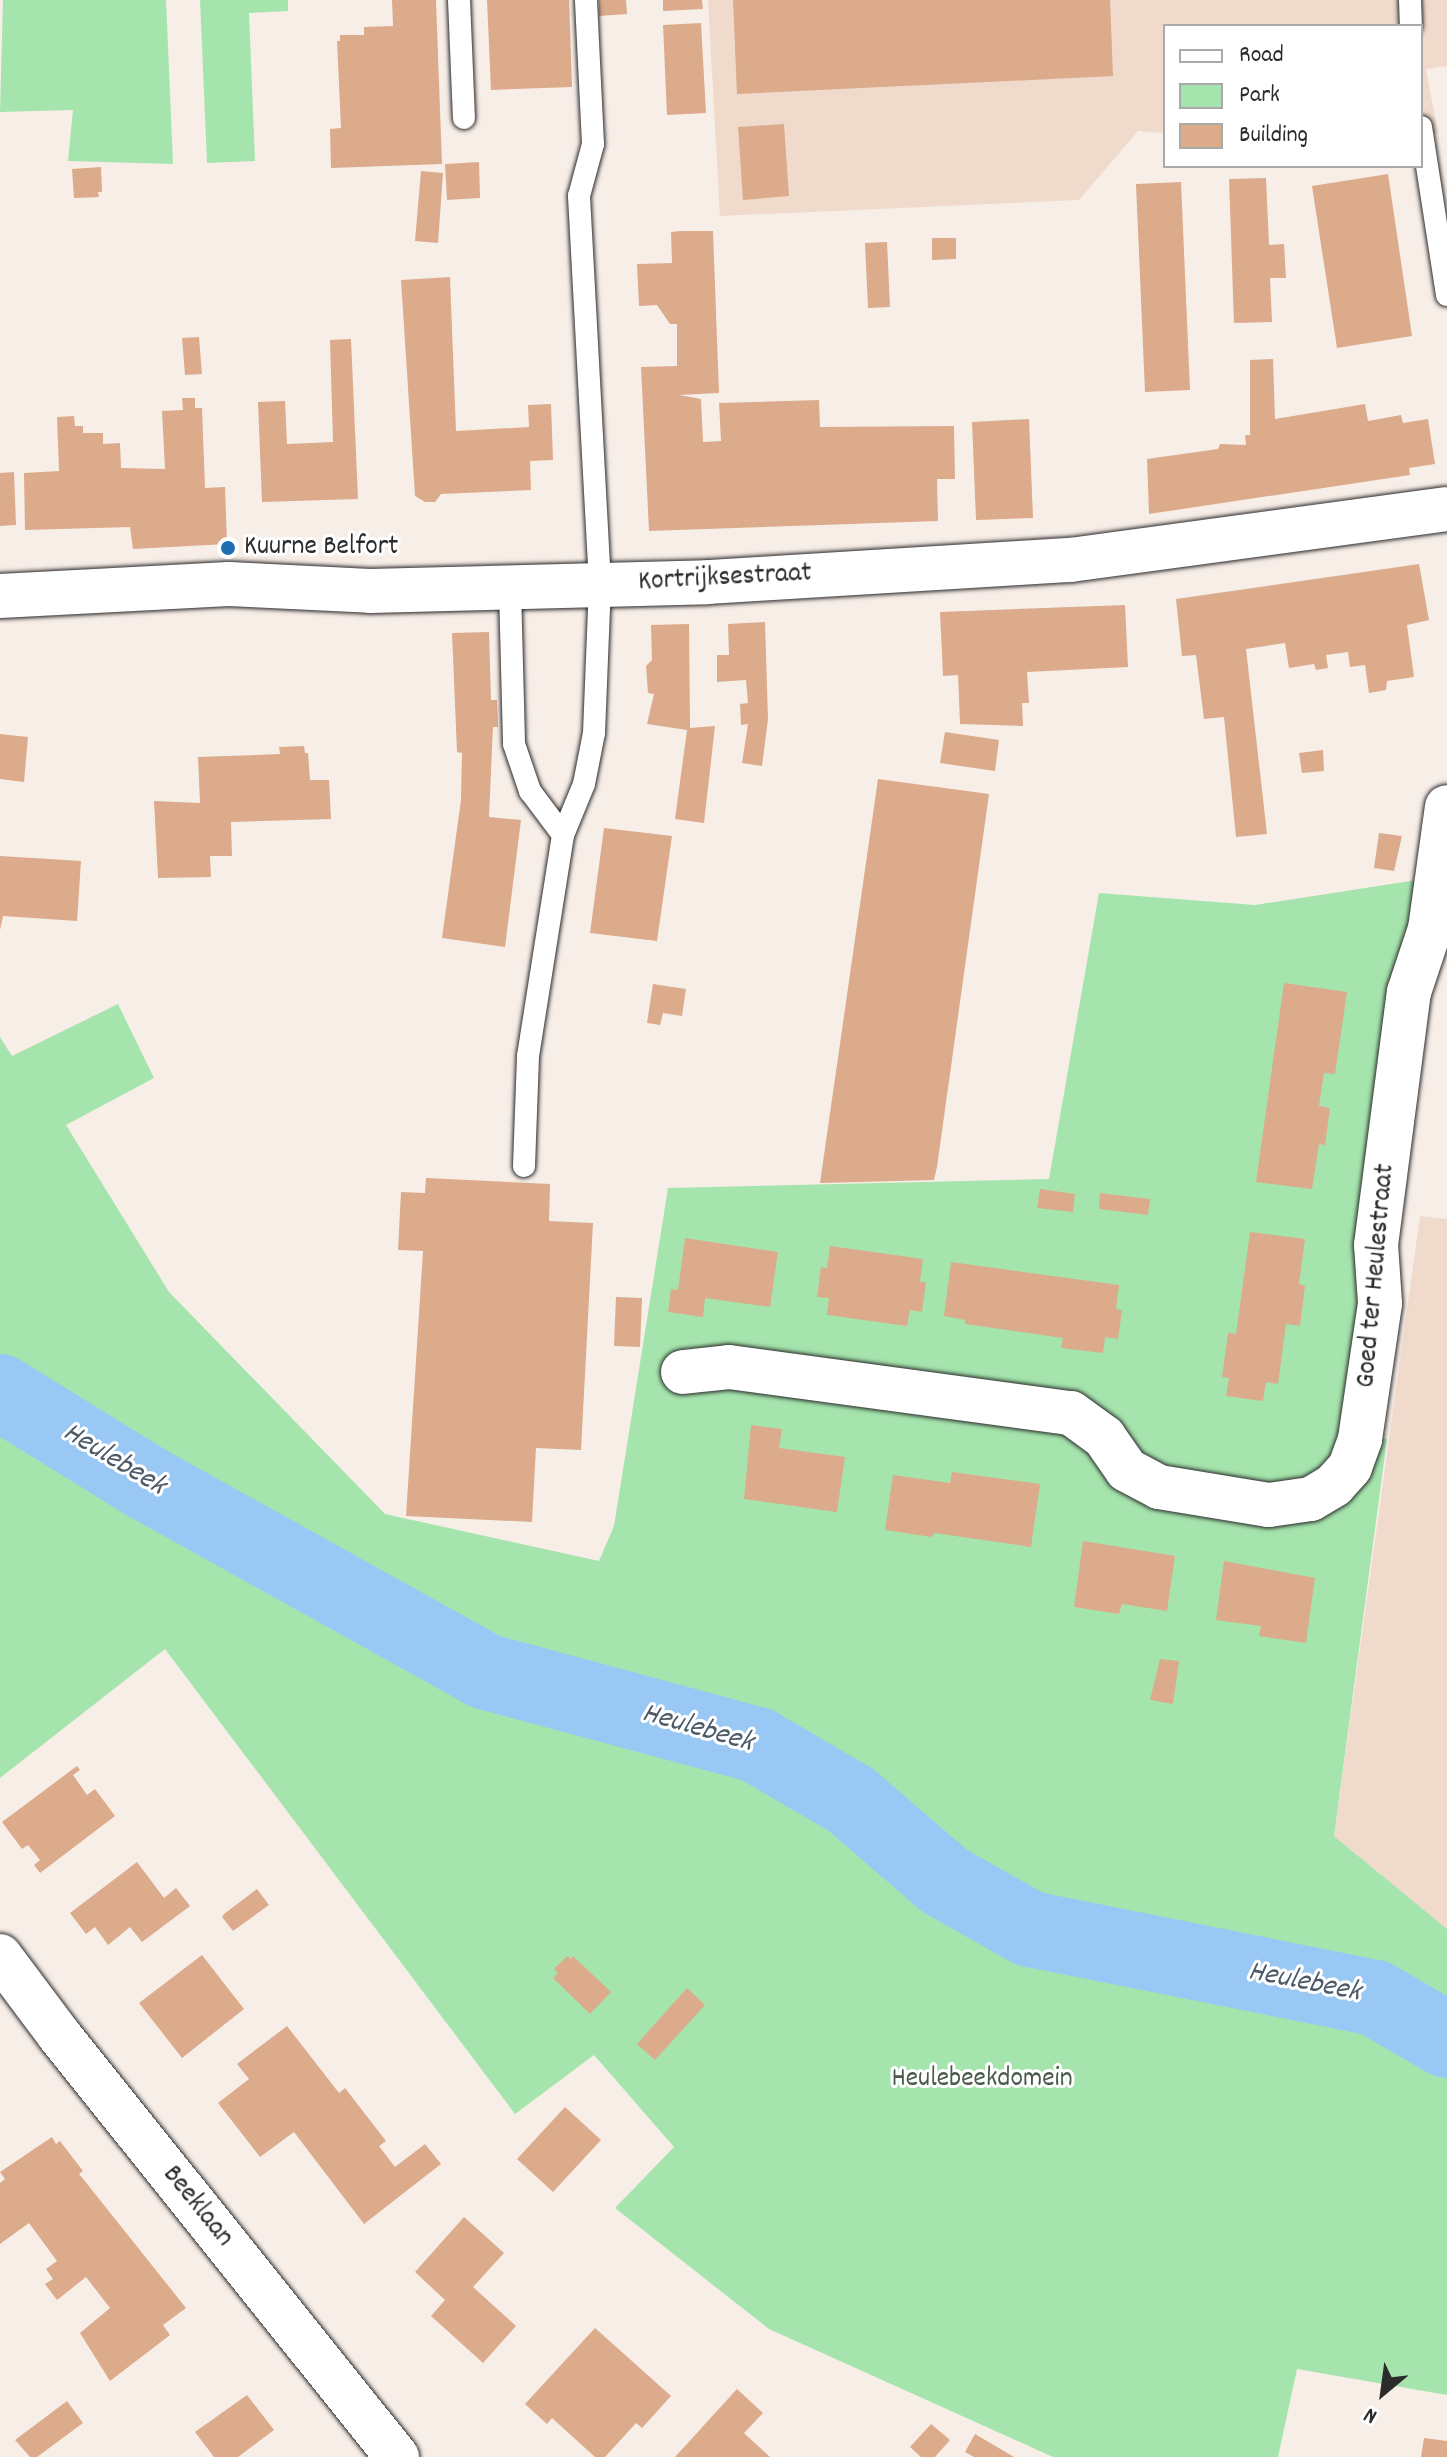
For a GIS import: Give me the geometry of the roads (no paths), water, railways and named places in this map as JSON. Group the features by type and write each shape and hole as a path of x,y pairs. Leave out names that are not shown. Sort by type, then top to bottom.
{"street":[{"name":"Kortrijksestraat","path":"0,596 229,584 370,591 708,582 1070,560 1447,509"},
{"name":"Goed ter Heulestraat","path":"683,1372 729,1367 1071,1413 1104,1437 1127,1470 1159,1487 1269,1505 1311,1499 1334,1485 1350,1467 1360,1439 1380,1303 1376,1245 1407,1008 1430,929 1447,807"},
{"name":"Beeklaan","path":"0,1956 69,2047 397,2457"}],"lane":[{"path":"459,0 464,118"},
{"path":"524,1166 528,1056 563,835 584,784 594,733 600,584 579,196 593,144 586,0"},
{"path":"1410,0 1411,24"},
{"path":"1423,140 1447,295"},
{"path":"510,589 514,744 530,791 563,835"}],"waterway":[{"name":"Heulebeek","path":"0,1392 147,1483 487,1672 757,1745 851,1800 945,1881 1030,1929 1375,1998 1447,2040"}],"place":[{"name":"Kuurne Belfort","path":"228,548"}],"park label":[{"name":"Heulebeekdomein","path":"982,2080"}]}
